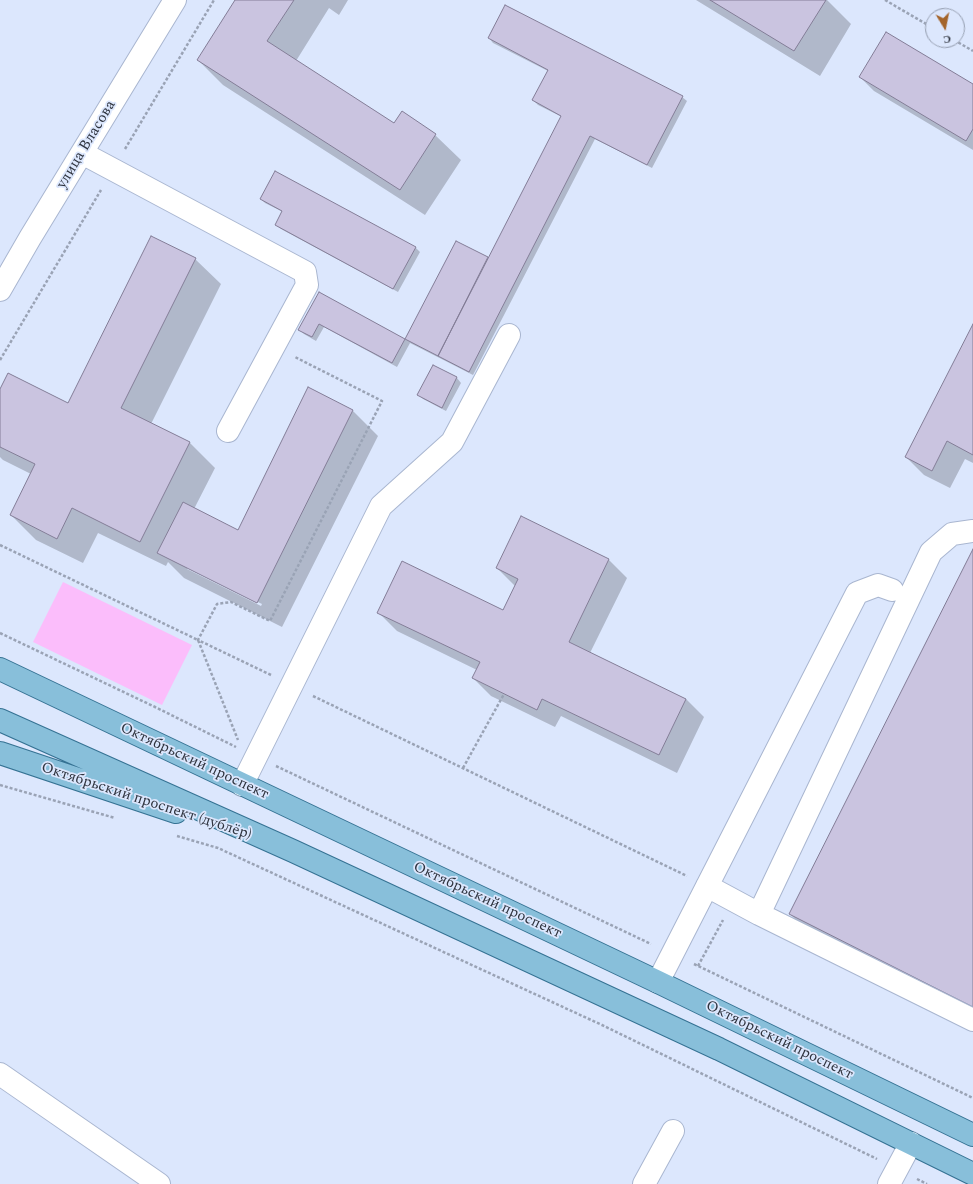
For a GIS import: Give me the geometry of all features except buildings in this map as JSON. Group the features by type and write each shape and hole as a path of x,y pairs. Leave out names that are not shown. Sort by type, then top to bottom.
{"main road":[{"name":"Октябрьский проспект","path":"0,670 658,982 973,1135"},
{"path":"0,720 293,851 719,1049 973,1174"},
{"name":"Октябрьский проспект (дублёр)","path":"0,753 293,851"}],"street":[{"name":"улица Власова","path":"0,290 175,0"},
{"path":"82,153 305,272 307,285 228,431"},
{"path":"242,785 249,753 292,686 381,506 452,442 509,335"},
{"path":"760,914 931,552 952,534 973,532"},
{"path":"658,982 857,593 878,585 892,590"},
{"path":"707,886 973,1020"},
{"path":"0,1074 159,1184"},
{"path":"644,1184 673,1131"},
{"path":"893,1177 910,1143"}],"path":[{"path":"885,0 925,23"},
{"path":"198,640 217,604 231,602 270,622 382,401 273,346"},
{"path":"0,544 707,886"},
{"path":"0,633 973,1098"},
{"path":"198,640 249,753"},
{"path":"463,768 504,694"},
{"path":"0,785 120,820"},
{"path":"173,835 218,848 595,1022 893,1177 927,1184"},
{"path":"698,966 733,900"}],"shaded area":[{"path":"63,582 192,645 162,705 33,642"}]}
